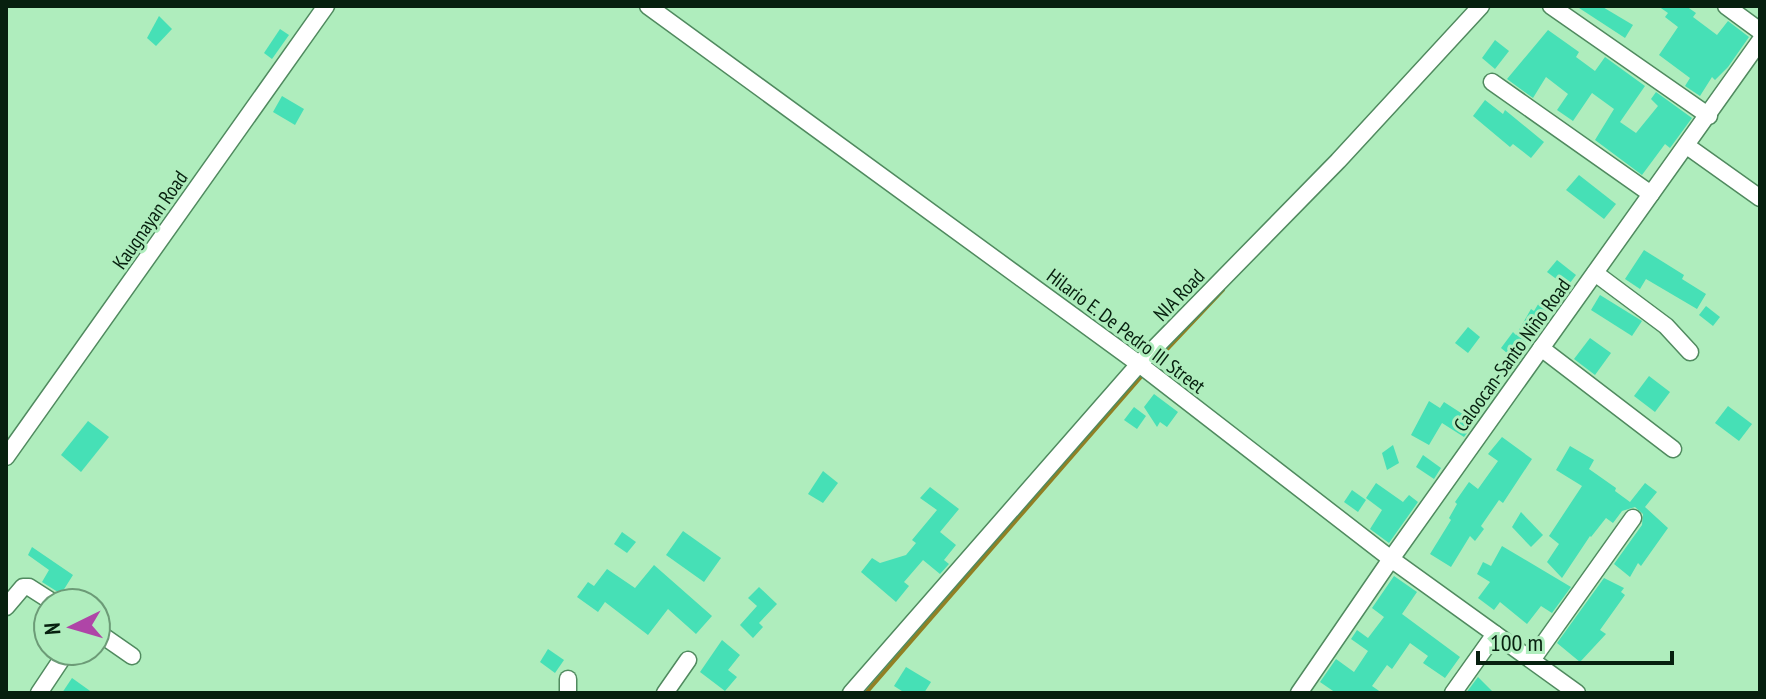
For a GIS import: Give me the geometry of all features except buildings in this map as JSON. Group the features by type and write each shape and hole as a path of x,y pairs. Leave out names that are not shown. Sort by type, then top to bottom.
{"street":[{"name":"Kaugnayan Road","path":"6,457 326,6"},
{"name":"Hilario E. De Pedro III Street","path":"648,6 1139,364 1391,559 1577,693"},
{"name":"NIA Road","path":"851,693 1139,364 1338,161 1481,6"},
{"path":"1551,6 1709,116"},
{"path":"1726,6 1760,31"},
{"name":"Caloocan-Santo Niño Road","path":"1299,693 1760,41"},
{"path":"1492,82 1651,194"},
{"path":"1687,146 1760,198"},
{"path":"1595,273 1666,326 1690,352"},
{"path":"1541,348 1673,449"},
{"path":"1532,660 1633,518"},
{"path":"6,607 23,587 32,589"},
{"path":"1453,693 1495,634"},
{"path":"112,642 132,656"},
{"path":"665,693 688,660"},
{"path":"39,693 56,667"}],"waterway":[{"path":"1158,359 1223,290"},
{"path":"866,693 1140,378"}]}
